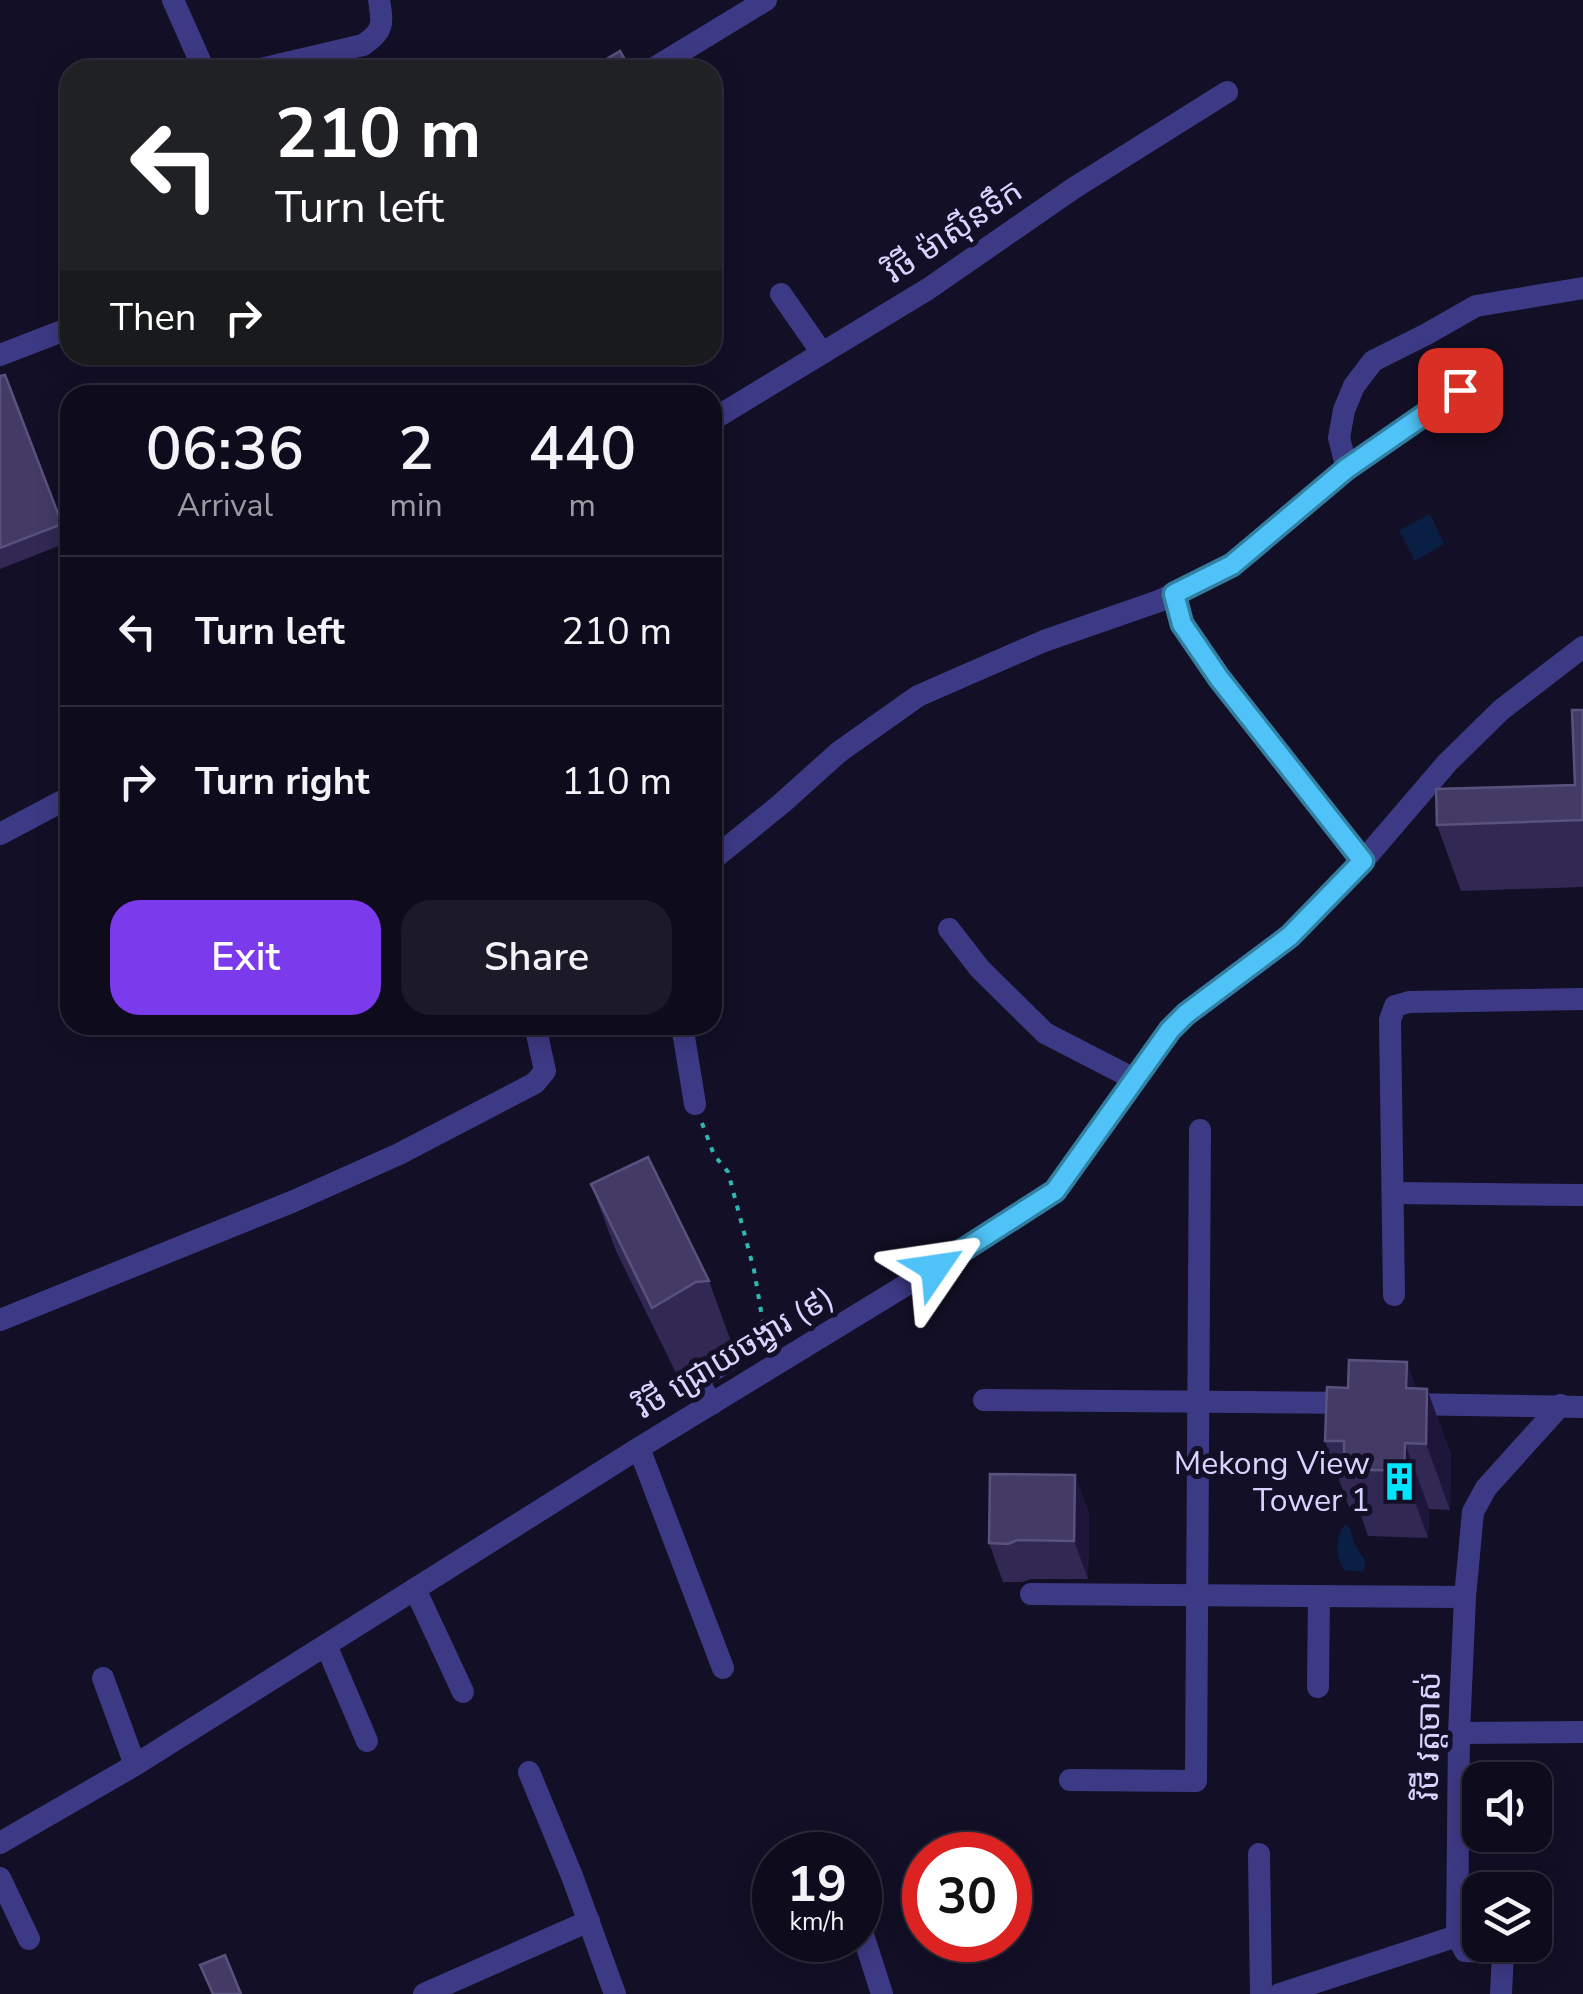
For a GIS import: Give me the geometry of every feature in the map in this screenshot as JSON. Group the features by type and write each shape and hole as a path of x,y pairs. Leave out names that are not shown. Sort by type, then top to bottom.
{"street":[{"path":"173,0 200,60"},
{"path":"299,60 363,45 376,37 383,22 379,0"},
{"path":"667,60 766,0"},
{"name":"វិថី ម៉ាស៊ីនទឹក","path":"722,414 928,288 1074,188 1227,92"},
{"path":"1346,469 1339,438 1344,410 1354,386 1373,361 1476,306 1583,288"},
{"path":"781,294 822,353"},
{"path":"0,355 60,332"},
{"path":"722,852 839,752 918,696 1044,641 1174,594 1232,565 1346,469 1460,390"},
{"path":"1174,594 1182,624 1219,678 1363,861"},
{"name":"វិថី ជ្រោយចង្វារ (៩)","path":"0,1842 135,1764 1055,1191 1177,1023 1290,936 1501,710 1583,647"},
{"path":"0,834 60,802"},
{"path":"949,930 980,970 1045,1032 1136,1080"},
{"path":"1394,1295 1390,1020 1395,1006 1409,1002 1583,999"},
{"path":"0,1320 399,1154 536,1083 545,1072 537,1035"},
{"path":"684,1035 695,1104"},
{"path":"1070,1780 1196,1781 1200,1130"},
{"path":"1393,1193 1583,1195"},
{"path":"712,1404 697,1380 726,1358 741,1386"},
{"path":"984,1400 1572,1406"},
{"name":"វិថី វត្តចាស់","path":"1457,1936 1459,1733 1473,1512 1486,1488 1572,1406"},
{"path":"640,1448 723,1668"},
{"path":"415,1588 463,1692"},
{"path":"1032,1594 1465,1597"},
{"path":"1318,1687 1319,1596"},
{"path":"326,1645 367,1741"},
{"path":"103,1678 135,1764"},
{"path":"1459,1733 1583,1732"},
{"path":"529,1772 616,1994"},
{"path":"1259,1854 1261,1994"},
{"path":"0,1878 28,1939"},
{"path":"424,1994 589,1922"},
{"path":"1280,1994 1457,1936 1465,1952 1503,1953 1500,1994"},
{"path":"872,1962 882,1994"}],"path":[{"path":"695,1104 714,1156 728,1172 754,1270 770,1369"}],"water":[{"path":"1430,514 1444,544 1415,561 1399,530"},
{"path":"1346,1524 1364,1560 1363,1572 1344,1570 1341,1564 1338,1540"}],"building":[{"path":"620,51 625,60 605,60"},
{"path":"5,375 60,525 0,548 0,376"},
{"path":"1572,710 1583,710 1583,820 1437,825 1436,789 1575,785"},
{"path":"648,1157 709,1281 696,1282 652,1308 591,1184"},
{"path":"1349,1360 1407,1362 1406,1388 1427,1389 1426,1444 1405,1443 1404,1471 1344,1469 1344,1441 1325,1441 1327,1387 1348,1388"},
{"path":"990,1474 1075,1475 1074,1541 989,1543"},
{"path":"225,1955 241,1994 213,1994 200,1965"}],"place":[{"name":"Mekong View Tower 1","path":"1400,1481"}],"route":[{"path":"935,1268 1055,1191 1170,1030 1290,936 1363,861 1219,678 1182,624 1174,594 1232,565 1346,469 1460,390"}]}
